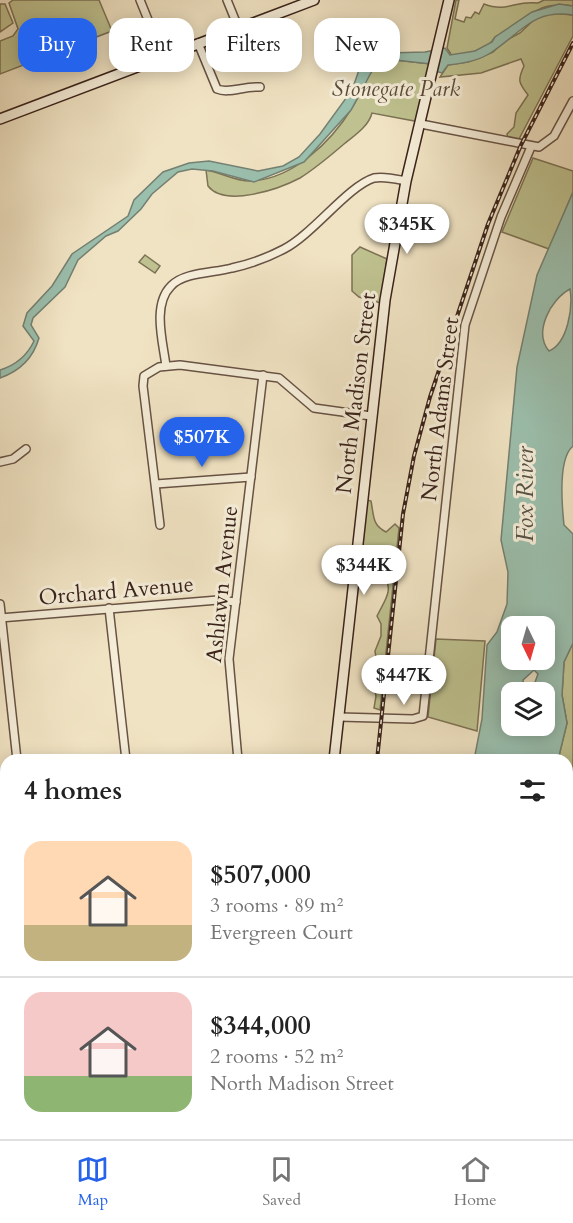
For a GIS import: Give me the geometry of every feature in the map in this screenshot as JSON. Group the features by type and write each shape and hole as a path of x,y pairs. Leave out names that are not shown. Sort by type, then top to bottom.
{"street":[{"path":"140,0 147,18"},
{"path":"227,0 234,18"},
{"path":"263,18 313,0"},
{"name":"North Madison Street","path":"335,754 385,300 406,181 450,0"},
{"path":"194,45 206,40"},
{"path":"198,43 217,89 229,92 244,86 260,87"},
{"path":"0,119 124,72"},
{"path":"421,124 531,147 546,143 554,136 573,101"},
{"name":"North Adams Street","path":"339,717 413,719 423,716 465,325 501,217 531,147"},
{"path":"166,366 160,319 162,299 171,285 183,278 260,260 285,249 306,235 362,184 375,178 406,181"},
{"path":"160,525 143,381 147,372 166,366 263,375 285,381 314,408 371,416"},
{"name":"Ashlawn Avenue","path":"237,754 229,659 263,375"},
{"path":"0,462 13,459 26,449"},
{"path":"156,484 250,477"},
{"name":"Orchard Avenue","path":"1,618 218,600 236,602"},
{"path":"0,604 16,754"},
{"path":"109,608 125,754"}],"green space":[{"path":"13,0 99,0 109,24 109,32 97,37 97,18 18,18 18,29 9,3"},
{"path":"456,0 459,0 455,19 464,22 466,17 471,18 475,12 479,14 484,4 505,7 523,3 538,3 544,0 573,0 573,6 547,6 530,14 482,48 452,56 447,48"},
{"path":"0,4 5,4 13,23 0,32"},
{"path":"552,13 573,15 573,36 519,139 508,138 507,134 514,127 516,113 528,95 520,82 524,66 521,59 481,73 440,77 448,65 468,62 493,52 503,42 520,33 537,17"},
{"path":"18,29 18,67 0,74 0,41 13,36"},
{"name":"Stonegate Park","path":"400,61 431,64 420,122 372,113 368,122 356,134 300,178 266,191 239,196 227,196 208,186 206,170 251,181 282,174 296,166 322,146 343,121 357,100 371,72 400,72"},
{"path":"533,158 573,171 573,192 549,249 502,232"},
{"path":"360,247 387,259 381,303 359,297 352,291 352,255"},
{"path":"145,255 160,266 155,273 139,262"},
{"path":"367,500 371,501 374,520 381,529 386,532 395,524 399,528 380,710 374,708 376,696 372,677 377,664 375,651 381,636 381,624 377,616 387,596 388,586 383,575 362,570"},
{"path":"436,639 485,641 477,731 428,717"},
{"path":"573,643 573,754 559,754 567,723 562,695 564,662"}],"water":[{"path":"559,4 573,6 573,15 548,15 538,19 482,58 448,65 442,73 435,71 431,64 400,61 400,53 425,52 445,48 450,55 475,51 492,42 495,37 532,12"},
{"path":"358,72 371,72 351,110 304,162 254,182 213,171 192,169 178,172 152,194 141,209 118,231 106,236 78,260 65,287 33,318 31,325 39,338 33,352 20,368 0,378 0,370 20,359 34,341 23,326 27,313 52,286 72,254 128,216 134,200 163,172 189,163 209,161 258,171 283,166 299,157 320,134 352,90"},
{"name":"Fox River","path":"573,192 573,446 568,452 563,471 562,506 564,525 573,534 573,643 564,662 562,695 567,723 559,754 475,754 482,719 487,645 497,632 501,621 501,670 534,670 555,670 555,616 503,616 507,604 508,572 501,540 517,367 537,275","holes":["570,289 570,314 565,333 555,347 549,351 543,335 546,317 556,300"]}],"railway":[{"path":"378,754 403,514 414,456 430,397 488,224 521,145 573,43"}]}
